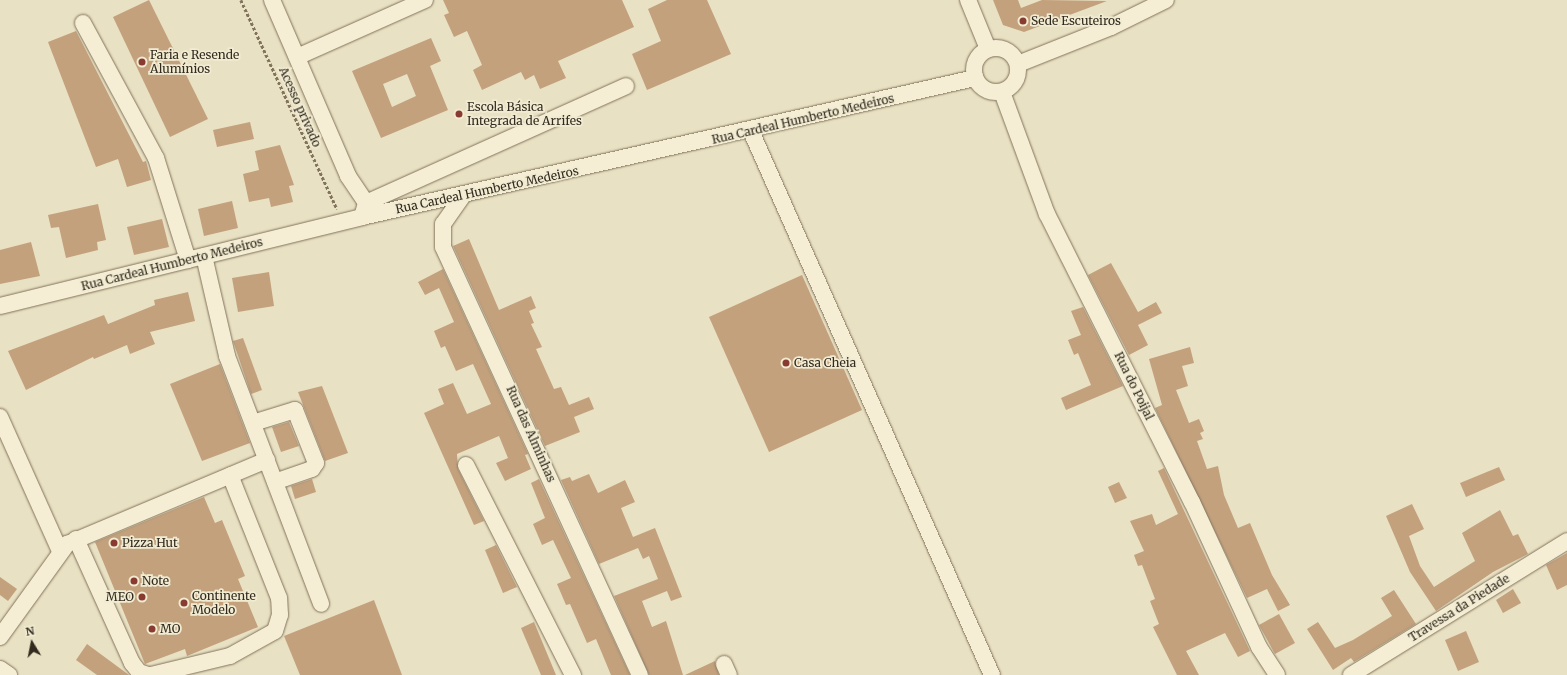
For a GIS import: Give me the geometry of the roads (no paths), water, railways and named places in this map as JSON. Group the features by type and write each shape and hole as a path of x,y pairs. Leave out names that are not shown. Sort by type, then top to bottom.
{"street":[{"path":"272,0 364,210 405,186 626,86"},
{"path":"297,57 425,0"},
{"path":"968,0 988,49"},
{"path":"1018,64 1104,30 1166,0"},
{"path":"83,23 156,158 188,260"},
{"path":"988,49 1006,50 1018,64 1016,81 1002,92 989,91 975,78 976,61 988,49"},
{"name":"Rua Cardeal Humberto Medeiros","path":"0,306 343,222 364,210 416,207 751,131 975,78"},
{"name":"Rua do Poijal","path":"1002,92 1047,214 1192,502 1259,647 1277,675"},
{"path":"751,131 992,675"},
{"path":"405,186 416,207"},
{"name":"Rua das Alminhas","path":"462,197 443,224 443,247 640,675"},
{"path":"204,256 225,350 321,604"},
{"path":"253,423 295,410 316,463 312,469 275,482"},
{"path":"0,417 60,550"},
{"path":"0,637 60,550 76,539 267,460"},
{"path":"466,465 572,675"},
{"path":"151,675 230,656 275,631 280,615 279,598 230,475"},
{"path":"76,539 132,663 148,675"},
{"name":"Travessa da Piedade","path":"1351,675 1567,541"},
{"path":"0,669 9,675"}],"place":[{"name":"Sede Escuteiros","path":"1023,21"},
{"name":"Faria e Resende Alumínios","path":"142,62"},
{"name":"Escola Básica Integrada de Arrifes","path":"459,114"},
{"name":"Casa Cheia","path":"786,363"},
{"name":"Pizza Hut","path":"114,543"},
{"name":"Note","path":"134,581"},
{"name":"MEO","path":"142,597"},
{"name":"Continente Modelo","path":"184,603"},
{"name":"MO","path":"152,629"}]}
